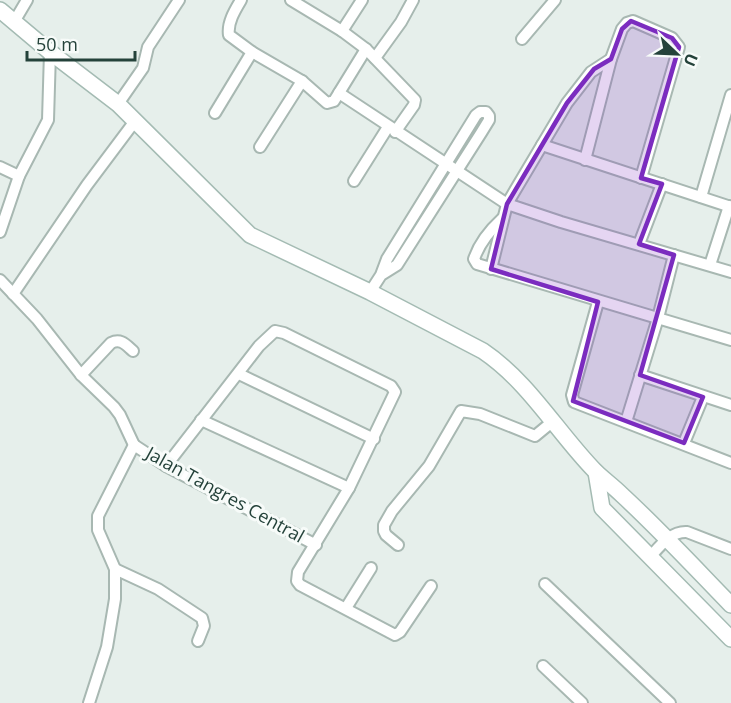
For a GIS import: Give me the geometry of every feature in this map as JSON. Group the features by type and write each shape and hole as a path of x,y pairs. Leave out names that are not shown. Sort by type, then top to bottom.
{"street":[{"path":"14,22 27,0"},
{"path":"118,105 143,68 148,47 179,0"},
{"path":"241,0 231,21 228,33 231,38 302,81 327,103 333,102 366,49"},
{"path":"291,0 342,31 366,49 415,100 414,105 354,181"},
{"path":"342,31 362,0"},
{"path":"375,58 413,0"},
{"path":"522,39 555,0"},
{"path":"0,10 118,105 250,235 370,292 483,351 497,361 532,396 596,472 667,539 731,605"},
{"path":"585,160 611,59 622,29 631,21 643,24 672,38 679,47 641,178"},
{"path":"0,232 19,176 48,120 50,52"},
{"path":"215,113 252,52"},
{"path":"491,269 507,204 567,103 591,72 611,59"},
{"path":"260,147 302,81"},
{"path":"339,93 507,204 731,272"},
{"path":"701,197 731,95"},
{"path":"370,292 381,275 387,259 476,115 486,112 489,120 397,265 381,275"},
{"path":"13,294 87,185 135,121"},
{"path":"542,145 730,207 710,265"},
{"path":"0,167 19,176"},
{"path":"639,244 662,184"},
{"path":"502,219 489,232 474,258 477,264 731,340"},
{"path":"626,422 658,318 674,255"},
{"path":"0,280 37,319 81,375 120,415 134,445 98,516 98,530 115,568 115,599 107,647 89,703"},
{"path":"598,302 572,400 731,463"},
{"path":"166,466 272,333 277,331 284,333 394,389 395,397 349,488 298,572 297,581 300,585 390,634 397,635 431,586"},
{"path":"81,375 107,346 115,341 123,342 133,351"},
{"path":"239,374 375,439"},
{"path":"640,375 731,405"},
{"path":"684,443 703,397"},
{"path":"398,545 386,535 384,525 429,466 461,411 480,414 535,436 552,422"},
{"path":"201,420 349,488"},
{"name":"Jalan Tangres Central","path":"134,445 166,466 316,545"},
{"path":"596,472 602,508 731,639"},
{"path":"650,557 676,533 687,532 731,549"},
{"path":"673,580 689,561"},
{"path":"115,568 158,589 202,618 204,626 198,641"},
{"path":"346,608 370,568"},
{"path":"545,584 670,703"},
{"path":"543,666 582,703"}],"highlighted area":[{"path":"631,21 672,38 679,47 641,178 662,184 639,244 674,255 640,375 703,397 684,443 573,401 598,302 491,269 507,204 567,103 594,69 611,59 622,29"}]}
